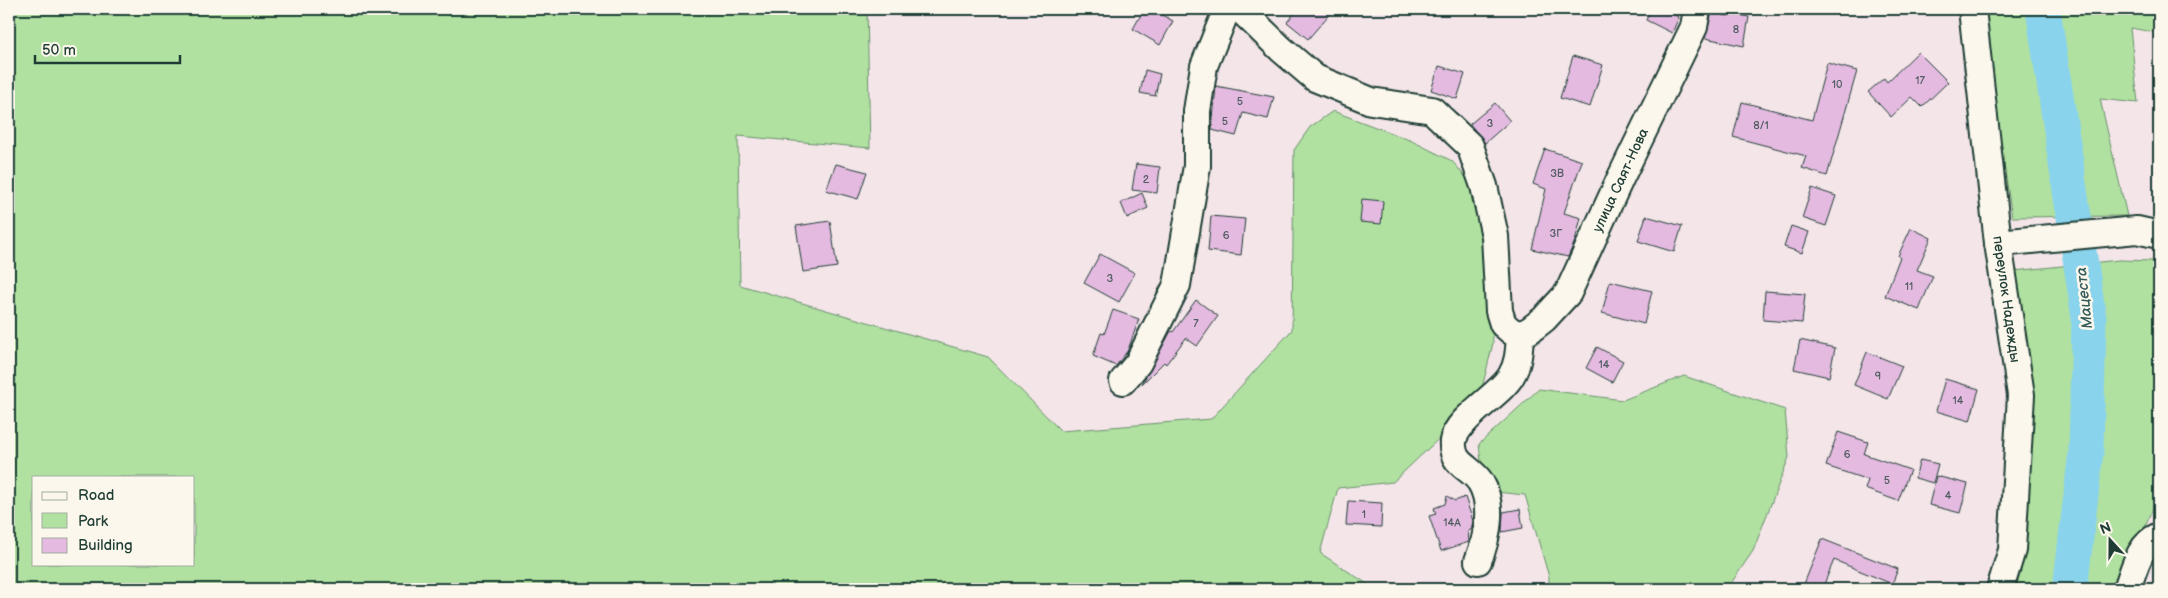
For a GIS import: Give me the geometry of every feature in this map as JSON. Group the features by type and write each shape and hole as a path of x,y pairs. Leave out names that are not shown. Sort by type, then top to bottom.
{"street":[{"path":"1123,381 1138,363 1177,285 1197,166 1198,111 1204,66 1227,9"},
{"path":"1240,9 1281,49 1315,78 1372,101 1432,110 1470,146 1484,186 1495,236 1499,311 1503,324 1510,331 1520,335 1517,364 1511,377 1476,409 1454,437 1453,448 1456,460 1481,482 1488,499 1485,544 1478,561"},
{"name":"улица Саят-Нова","path":"1520,335 1544,319 1568,293 1620,179 1694,27 1697,9"},
{"name":"переулок Надежды","path":"1972,9 1998,243 2021,395 2012,550 2000,589"},
{"path":"1998,243 2148,233"},
{"path":"2126,589 2138,559 2150,540 2159,536"}],"green space":[{"path":"9,9 867,9 870,148 738,136 740,285 988,357 1061,431 1211,419 1292,330 1294,150 1310,127 1333,111 1412,141 1452,161 1475,188 1486,242 1493,343 1481,392 1449,429 1393,482 1338,488 1320,553 1375,589 9,589"},
{"path":"1980,9 2159,9 2159,33 2130,28 2138,103 2100,99 2127,216 2012,217"},
{"path":"2119,260 2153,261 2159,266 2159,494 2119,589 2008,589 2014,271"},
{"path":"1684,376 1785,410 1789,457 1753,551 1727,589 1549,589 1549,577 1525,495 1496,492 1482,470 1479,444 1539,389 1623,400"}],"building":[{"path":"1144,9 1151,9 1173,21 1160,45 1133,29"},
{"path":"1298,9 1334,9 1308,39 1287,22"},
{"path":"1651,9 1661,9 1679,17 1672,33 1646,20"},
{"path":"1712,13 1728,16 1729,13 1749,17 1744,46 1705,38"},
{"path":"1918,52 1948,82 1922,107 1912,97 1891,117 1868,92 1884,78 1887,82"},
{"path":"1573,56 1603,65 1590,107 1560,98"},
{"path":"1827,63 1857,71 1827,176 1802,168 1806,156 1733,137 1742,102 1812,120"},
{"path":"1439,66 1465,74 1457,99 1431,90"},
{"path":"1145,70 1160,74 1155,96 1140,93"},
{"path":"1216,86 1274,97 1268,119 1243,113 1236,136 1212,130"},
{"path":"1495,103 1510,121 1485,143 1470,124"},
{"path":"1545,149 1582,161 1564,213 1581,218 1575,241 1568,257 1532,249 1546,189 1533,184"},
{"path":"836,164 867,172 858,199 826,190"},
{"path":"1136,164 1160,167 1157,193 1132,190"},
{"path":"1812,188 1836,196 1826,226 1802,218"},
{"path":"1142,193 1148,208 1127,218 1121,203"},
{"path":"1362,199 1383,201 1381,224 1360,222"},
{"path":"1211,216 1245,219 1241,255 1208,251"},
{"path":"1646,216 1682,226 1674,252 1638,241"},
{"path":"830,221 837,267 803,272 796,226"},
{"path":"1791,226 1809,232 1802,253 1784,247"},
{"path":"1911,228 1931,238 1917,270 1933,276 1919,310 1885,296 1900,257 1898,256"},
{"path":"1100,254 1135,273 1119,302 1084,283"},
{"path":"1610,281 1652,291 1644,324 1602,313"},
{"path":"1765,291 1805,294 1802,323 1763,320"},
{"path":"1196,300 1218,316 1197,346 1186,338 1166,364 1164,362 1142,384 1171,331 1173,332"},
{"path":"1113,310 1139,319 1128,350 1116,366 1093,356 1101,333 1104,334"},
{"path":"1800,340 1835,348 1829,377 1794,369"},
{"path":"1597,347 1623,361 1612,382 1586,368"},
{"path":"1867,352 1902,366 1888,399 1854,385"},
{"path":"1945,379 1979,389 1970,421 1936,411"},
{"path":"1838,432 1868,442 1864,454 1910,470 1898,501 1865,489 1868,480 1826,466"},
{"path":"1920,460 1938,464 1933,483 1915,478"},
{"path":"1936,476 1968,484 1960,513 1929,505"},
{"path":"1447,496 1455,501 1465,497 1473,521 1471,530 1468,531 1469,542 1441,551 1429,516 1436,514 1434,508 1445,504"},
{"path":"1348,501 1382,503 1381,527 1346,525"},
{"path":"1520,509 1523,528 1502,532 1503,512"},
{"path":"1822,539 1898,569 1892,584 1834,560 1822,589 1802,589"}],"waterway":[{"name":"Мацеста","path":"2043,9 2089,318 2086,452 2070,589"}]}
